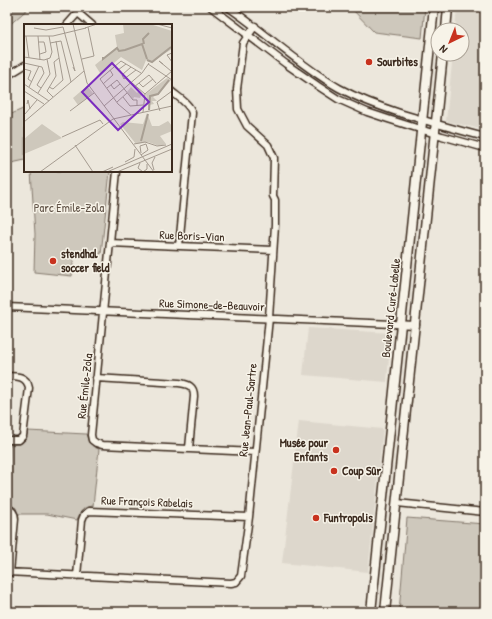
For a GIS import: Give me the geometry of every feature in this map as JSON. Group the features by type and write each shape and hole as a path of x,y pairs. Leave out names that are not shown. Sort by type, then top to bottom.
{"main road":[{"name":"Boulevard Curé-Labelle","path":"371,612 434,7"},
{"path":"447,22 448,7"},
{"path":"386,612 442,62"}],"street":[{"path":"211,7 299,74 338,99 376,115 421,130 485,148"},
{"path":"228,7 338,88 375,104 422,120 485,136"},
{"path":"68,24 80,9 91,24"},
{"name":"Rue Jean-Paul-Sartre","path":"9,572 231,583 236,582 241,576 249,517 269,318 275,225 273,196 274,158 268,145 247,126 238,109 237,89 244,42 255,26"},
{"path":"7,76 24,66"},
{"path":"172,92 191,109 192,113 179,246"},
{"name":"Rue Émile-Zola","path":"117,172 91,438 93,441 102,445 255,452"},
{"name":"Rue Boris-Vian","path":"110,243 273,250"},
{"name":"Rue Simone-de-Beauvoir","path":"7,307 416,325"},
{"path":"7,376 17,376 23,378 27,382 29,388 23,436 19,440 7,440"},
{"path":"96,378 180,382 191,386 194,396 189,448"},
{"path":"397,503 485,512"},
{"path":"7,508 14,512 15,519 9,572"},
{"name":"Rue François Rabelais","path":"77,576 82,520 84,515 89,511 249,517"}],"shaded area":[{"path":"457,7 485,7 485,130 446,121 452,62 470,62 470,22 456,22"},
{"path":"308,328 391,333 387,382 303,375"},
{"path":"299,421 383,429 368,572 282,563"}],"green space":[{"path":"7,7 30,7 7,27"},
{"path":"350,7 425,7 422,38 374,32"},
{"path":"24,108 24,160 7,164 7,116"},
{"name":"Parc Émile-Zola","path":"31,172 110,172 101,254 74,251 72,276 34,272 35,234"},
{"path":"28,431 86,434 90,444 99,449 93,506 87,507 83,510 77,520 47,514 18,514 16,508 7,503 9,445 20,444 27,435"},
{"path":"407,518 485,524 485,612 399,612"},
{"path":"7,607 177,612 7,612"}],"place":[{"name":"Sourbites","path":"369,62"},
{"name":"stendhal soccer field","path":"53,261"},
{"name":"Musée pour Enfants","path":"336,450"},
{"name":"Coup Sûr","path":"334,471"},
{"name":"Funtropolis","path":"316,518"}]}
